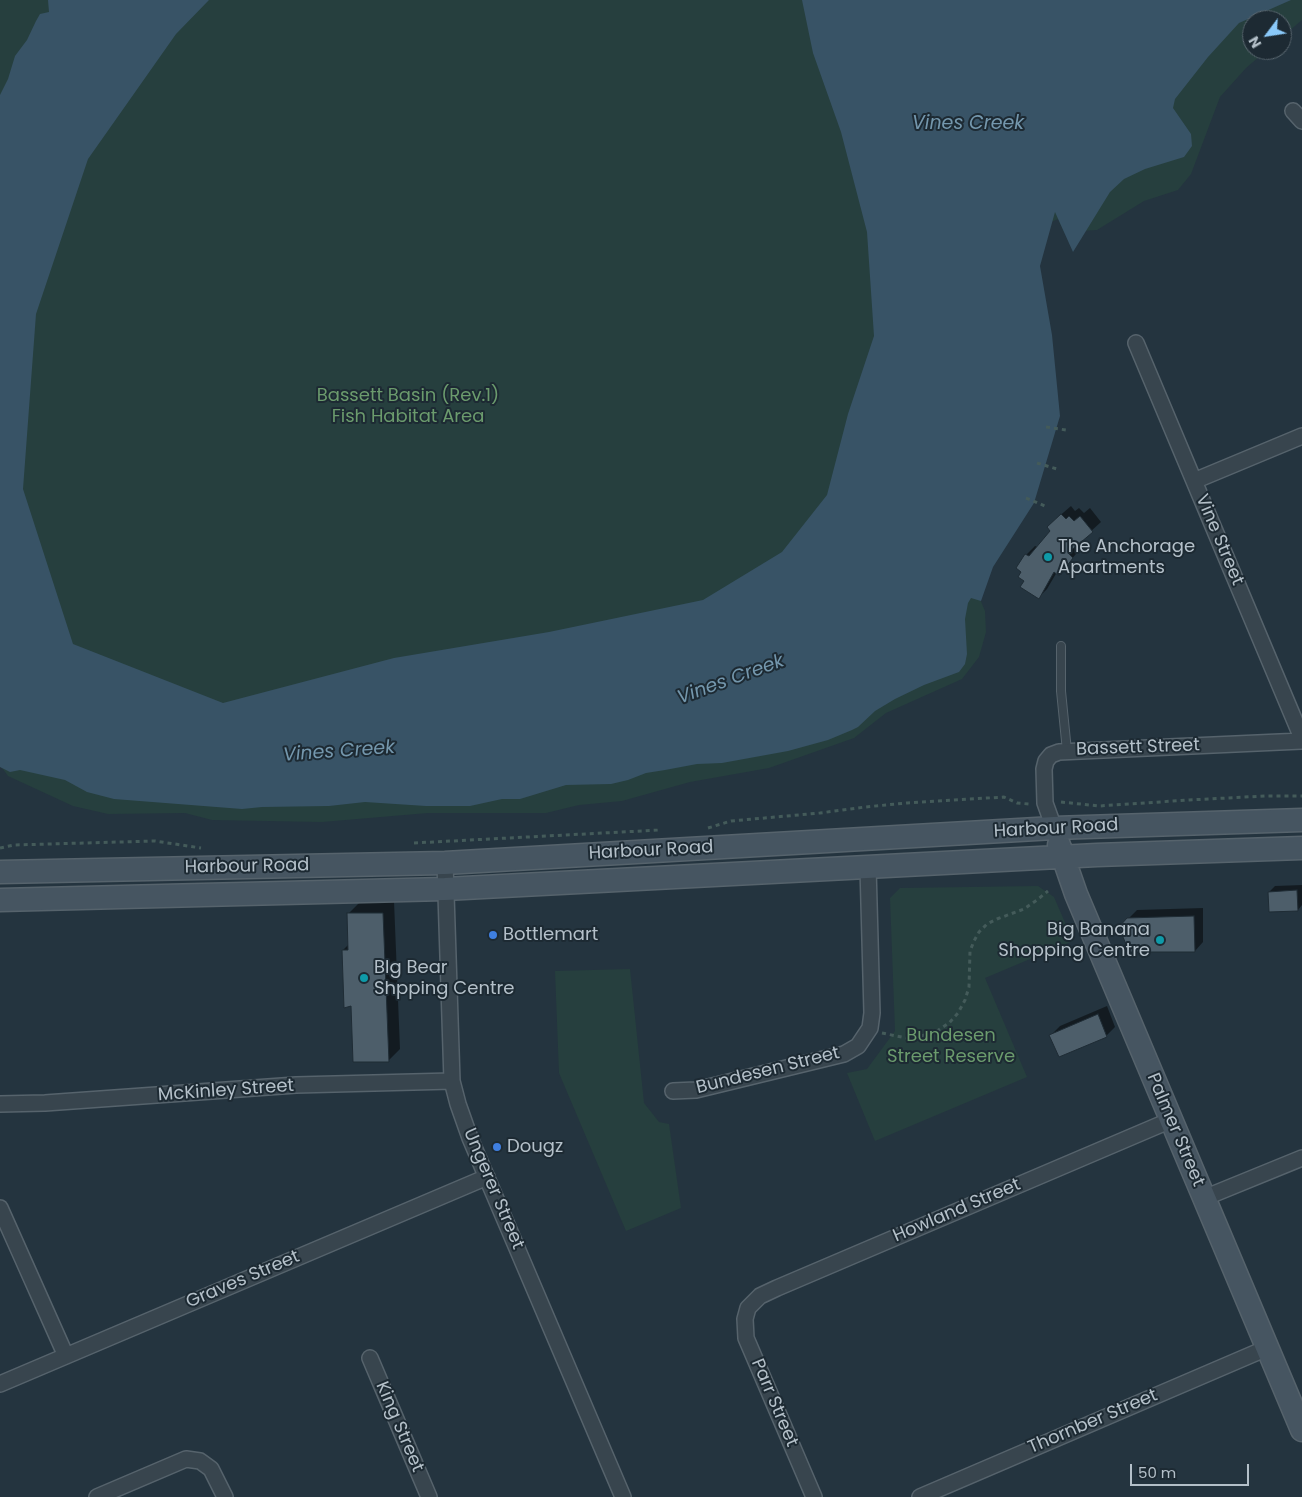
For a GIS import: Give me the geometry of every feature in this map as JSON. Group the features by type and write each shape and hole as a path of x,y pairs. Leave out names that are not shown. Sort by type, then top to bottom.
{"main road":[{"name":"Harbour Road","path":"0,872 445,863 1054,828 1302,820"},
{"name":"Palmer Street","path":"1054,828 1076,894 1302,1430"},
{"name":"Harbour Road","path":"0,900 445,889 1115,854 1302,848"}],"street":[{"name":"Vine Street","path":"1136,343 1302,739"},
{"path":"1194,481 1302,436"},
{"name":"Bassett Street","path":"1054,828 1045,803 1044,769 1046,761 1051,755 1059,752 1302,739"},
{"name":"Ungerer Street","path":"445,863 452,1081 470,1138 623,1497"},
{"path":"868,867 872,1012 870,1028"},
{"name":"Bundesen Street","path":"673,1091 696,1090 844,1054 858,1046 870,1028"},
{"name":"McKinley Street","path":"0,1104 44,1103 296,1086 452,1081"},
{"name":"Howland Street","path":"748,1308 760,1296 777,1288 1171,1120"},
{"path":"1204,1198 1302,1158"},
{"name":"Graves Street","path":"0,1384 487,1177"},
{"path":"0,1208 66,1356"},
{"name":"Parr Street","path":"748,1308 745,1319 746,1338 814,1497"},
{"name":"Thornber Street","path":"920,1497 1267,1348"},
{"name":"King Street","path":"370,1358 429,1497"},
{"path":"97,1497 186,1459 200,1461 211,1469 225,1497"}],"lane":[{"path":"1061,646 1060,691 1067,751"}],"path":[{"path":"1046,427 1066,430"},
{"path":"1037,463 1057,468"},
{"path":"1026,498 1045,506"},
{"path":"1060,802 1099,806 1265,796 1302,796"},
{"path":"700,830 732,821 907,803 1004,797 1017,803 1029,804"},
{"path":"410,843 662,830"},
{"path":"0,848 14,845 155,841 204,848"},
{"path":"870,1028 882,1033 906,1038 937,1031 949,1023 966,1000 969,987 970,951 979,932 997,918 1024,909 1048,891"}],"green space":[{"name":"Bassett Basin (Rev.1) Fish Habitat Area","path":"0,0 1302,0 1302,20 1292,28 1292,10 1242,10 1242,60 1255,60 1220,97 1191,174 1178,190 1144,201 1097,230 1064,232 1058,219 998,245 963,559 985,611 986,632 979,657 962,679 886,713 854,738 769,768 690,782 622,801 579,805 546,813 428,813 322,822 212,820 185,813 108,814 73,806 8,776 0,765"},
{"name":"Bundesen Street Reserve","path":"1038,886 1054,897 1073,941 985,978 1027,1077 875,1141 847,1073 867,1069 895,1031 890,898 900,888"},
{"path":"630,969 644,1103 659,1122 669,1124 681,1208 626,1231 559,1073 555,971"}],"water":[{"name":"Vines Creek","path":"48,0 209,0 176,34 88,159 36,314 23,489 73,644 223,703 394,658 549,632 703,600 782,552 827,495 848,414 874,336 867,232 841,132 813,53 802,0 1291,0 1268,10 1242,10 1242,22 1208,57 1175,99 1173,108 1191,134 1192,146 1184,157 1145,169 1124,179 1110,192 1073,252 1055,212 1040,266 1052,335 1060,416 1034,503 993,567 981,601 971,598 968,603 965,619 967,654 965,664 959,672 924,685 895,699 875,711 858,727 852,730 828,740 788,751 722,763 697,764 646,773 611,784 566,785 520,799 502,799 470,806 426,806 365,802 329,806 242,809 114,799 87,792 65,780 20,770 10,772 0,767 0,95 8,79 15,56 27,40 40,14 49,12"}],"building":[{"name":"The Anchorage Apartments","path":"1061,514 1066,519 1069,516 1074,521 1080,516 1093,532 1068,553 1073,558 1059,576 1054,572 1039,599 1020,587 1024,581 1018,577 1021,572 1016,568 1025,554 1029,556 1050,531 1047,527"},
{"path":"1297,890 1298,911 1269,912 1268,892"},
{"name":"BIg Bear Shpping Centre","path":"347,913 383,913 389,1062 353,1062 351,1006 344,1008 342,950 348,950"},
{"name":"Big Banana Shopping Centre","path":"1194,916 1195,952 1129,952 1119,927 1127,918"},
{"path":"1098,1014 1107,1037 1059,1057 1049,1035"}],"place":[{"name":"The Anchorage Apartments","path":"1048,557"},
{"name":"Bottlemart","path":"493,935"},
{"name":"Big Banana Shopping Centre","path":"1160,940"},
{"name":"BIg Bear Shpping Centre","path":"364,978"},
{"name":"Dougz","path":"497,1147"}]}
